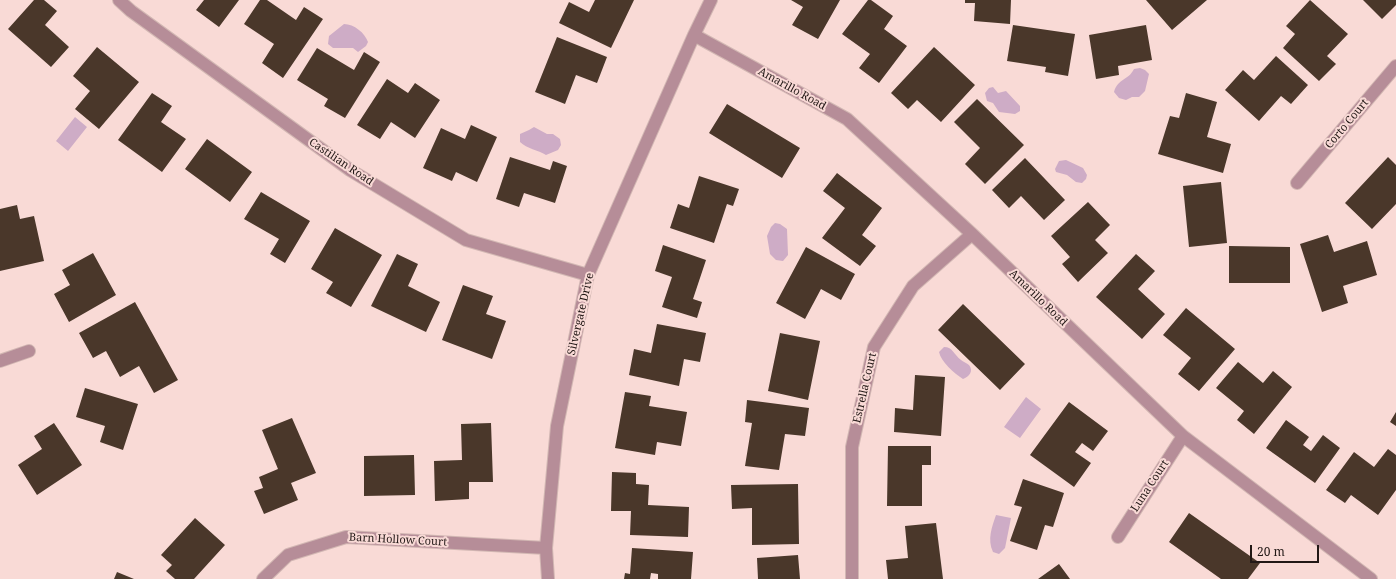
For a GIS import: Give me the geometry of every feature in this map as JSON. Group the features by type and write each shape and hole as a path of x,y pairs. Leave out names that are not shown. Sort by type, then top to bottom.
{"street":[{"name":"Castilian Road","path":"119,0 131,11 350,170 466,240 588,275"},
{"name":"Silvergate Drive","path":"548,579 546,548 557,426 588,275 694,35 711,0"},
{"name":"Amarillo Road","path":"694,35 847,119 972,234 1183,436 1371,579"},
{"name":"Corto Court","path":"1297,183 1396,66"},
{"name":"Estrella Court","path":"852,579 852,446 874,347 913,286 972,234"},
{"path":"0,361 30,351"},
{"name":"Luna Court","path":"1118,537 1183,436"},
{"name":"Barn Hollow Court","path":"263,579 288,555 346,537 546,548"}],"shaded area":[{"path":"344,24 355,27 362,32 367,39 368,42 366,46 358,52 353,48 333,48 328,44 329,36"},
{"path":"1140,68 1149,74 1145,91 1139,97 1132,97 1126,100 1119,98 1114,92 1118,84 1129,76 1134,69"},
{"path":"993,87 998,93 1006,91 1020,106 1020,111 1015,114 999,112 993,103 987,101 985,93 989,88"},
{"path":"75,117 87,127 68,151 56,141"},
{"path":"534,127 547,134 553,134 560,139 561,145 558,150 546,155 520,142 520,134"},
{"path":"1066,160 1083,168 1087,175 1086,179 1082,183 1076,182 1067,175 1056,172 1055,169 1059,161"},
{"path":"775,223 780,224 787,229 788,255 783,261 776,260 770,254 767,236 771,227"},
{"path":"944,347 949,348 962,361 969,365 971,372 967,377 963,379 945,363 939,352"},
{"path":"1026,397 1041,409 1020,438 1004,427"},
{"path":"996,515 1011,518 1005,548 999,554 993,552 990,542"}],"building":[{"path":"34,0 44,0 57,11 45,25 69,47 51,67 8,29"},
{"path":"204,0 239,0 219,27 196,10"},
{"path":"260,0 267,0 296,20 304,7 323,19 283,78 262,63 274,44 244,24"},
{"path":"595,0 634,0 611,48 559,23 569,2 589,12"},
{"path":"791,0 840,0 818,39 792,25 803,7"},
{"path":"868,0 871,0 893,16 884,29 907,46 879,83 859,68 870,54 842,34"},
{"path":"965,0 1011,0 1010,24 974,21 975,3 965,3"},
{"path":"1146,0 1207,0 1172,30"},
{"path":"1310,0 1348,34 1327,56 1336,64 1319,81 1283,48 1295,34 1286,26"},
{"path":"1363,0 1396,0 1396,5 1382,19"},
{"path":"1013,25 1075,34 1068,76 1045,72 1046,67 1007,61"},
{"path":"1146,25 1152,60 1118,66 1119,75 1096,79 1089,35"},
{"path":"557,37 607,57 597,83 576,75 565,104 535,92"},
{"path":"97,47 139,82 99,129 75,109 90,91 73,76"},
{"path":"934,47 975,85 941,122 917,100 908,109 891,93"},
{"path":"317,48 354,70 364,52 380,62 345,118 324,106 328,99 297,80"},
{"path":"1276,56 1308,85 1291,104 1281,96 1259,121 1225,90 1243,70 1254,80"},
{"path":"387,79 408,93 415,83 440,100 415,138 391,122 380,139 357,125"},
{"path":"152,93 172,106 161,122 186,139 162,172 118,140"},
{"path":"1186,93 1217,102 1207,137 1231,144 1223,173 1158,154 1170,116 1179,118"},
{"path":"977,99 1024,145 985,184 965,164 980,148 954,122"},
{"path":"727,104 800,148 782,178 709,133"},
{"path":"471,125 497,137 477,182 456,172 452,181 423,168 441,128 465,139"},
{"path":"207,139 252,172 230,202 185,169"},
{"path":"510,157 550,170 553,161 567,166 555,203 524,193 519,207 496,199"},
{"path":"1388,157 1396,165 1396,204 1372,229 1345,203"},
{"path":"1025,158 1065,200 1044,220 1021,196 1009,208 992,190"},
{"path":"837,173 882,208 862,235 876,246 860,266 822,238 845,208 823,191"},
{"path":"699,176 739,189 733,206 727,204 714,243 670,228 678,204 689,208"},
{"path":"1221,182 1227,243 1189,247 1183,186"},
{"path":"261,192 310,221 285,263 270,254 279,239 244,219"},
{"path":"1088,202 1110,225 1095,240 1108,253 1078,282 1062,264 1070,257 1051,236"},
{"path":"17,205 20,219 34,216 44,261 0,271 0,209"},
{"path":"335,228 382,255 351,307 326,293 333,282 311,269"},
{"path":"1328,235 1334,252 1367,241 1377,275 1343,286 1348,303 1322,312 1300,244"},
{"path":"663,245 706,260 693,299 702,302 697,318 662,307 672,277 655,271"},
{"path":"1229,246 1290,247 1290,283 1229,283"},
{"path":"806,247 855,274 841,300 821,289 805,319 776,303"},
{"path":"93,253 116,295 69,322 54,294 70,285 62,270"},
{"path":"397,254 418,264 408,286 440,302 426,332 371,306"},
{"path":"1136,254 1155,271 1138,289 1165,314 1142,339 1096,297"},
{"path":"463,285 493,296 486,314 506,321 492,359 442,340"},
{"path":"135,302 178,380 154,393 139,366 120,377 106,351 93,358 79,333"},
{"path":"963,304 1025,364 1000,390 938,330"},
{"path":"1186,308 1235,349 1199,391 1178,374 1191,358 1163,335"},
{"path":"657,324 706,333 700,362 684,359 679,386 629,375 634,349 651,353"},
{"path":"780,333 820,341 808,400 768,391"},
{"path":"1238,362 1263,383 1273,371 1292,387 1254,434 1237,420 1244,411 1216,388"},
{"path":"915,375 945,377 941,436 894,432 895,408 913,410"},
{"path":"85,388 138,404 123,450 100,442 105,426 76,417"},
{"path":"625,392 651,396 649,406 687,412 681,446 657,442 655,455 615,448"},
{"path":"747,400 809,408 805,436 785,434 779,470 745,466 752,423 745,422"},
{"path":"1069,402 1108,431 1093,451 1082,443 1075,452 1091,463 1074,487 1030,455"},
{"path":"1396,412 1396,426 1390,422"},
{"path":"292,418 316,473 291,483 298,500 264,514 254,491 263,488 259,477 278,469 262,430"},
{"path":"1286,420 1309,437 1303,445 1311,451 1323,435 1340,448 1315,483 1266,448"},
{"path":"54,423 82,465 37,495 18,465 42,449 34,436"},
{"path":"491,423 493,482 469,482 469,499 435,501 434,461 462,460 461,424"},
{"path":"888,446 931,446 931,465 922,465 922,506 887,506"},
{"path":"1388,449 1396,455 1396,490 1378,515 1351,495 1345,503 1326,490 1354,452 1374,467"},
{"path":"414,455 415,495 364,496 364,456"},
{"path":"612,472 636,473 636,484 649,485 648,505 689,507 688,537 630,535 631,511 611,511"},
{"path":"1023,479 1064,493 1053,527 1045,525 1037,550 1010,541 1022,507 1014,505"},
{"path":"798,484 799,544 752,545 752,508 732,509 731,485"},
{"path":"1189,513 1260,563 1248,579 1221,579 1169,542"},
{"path":"195,518 225,545 194,579 175,579 166,571 172,565 161,555"},
{"path":"936,523 943,579 888,579 886,560 908,558 905,526"},
{"path":"632,548 693,552 691,579 658,579 658,574 651,573 650,579 624,579 625,573 630,574"},
{"path":"798,555 800,579 758,579 757,558"},
{"path":"1059,564 1070,579 1038,579"},
{"path":"117,572 134,579 114,579"}]}
